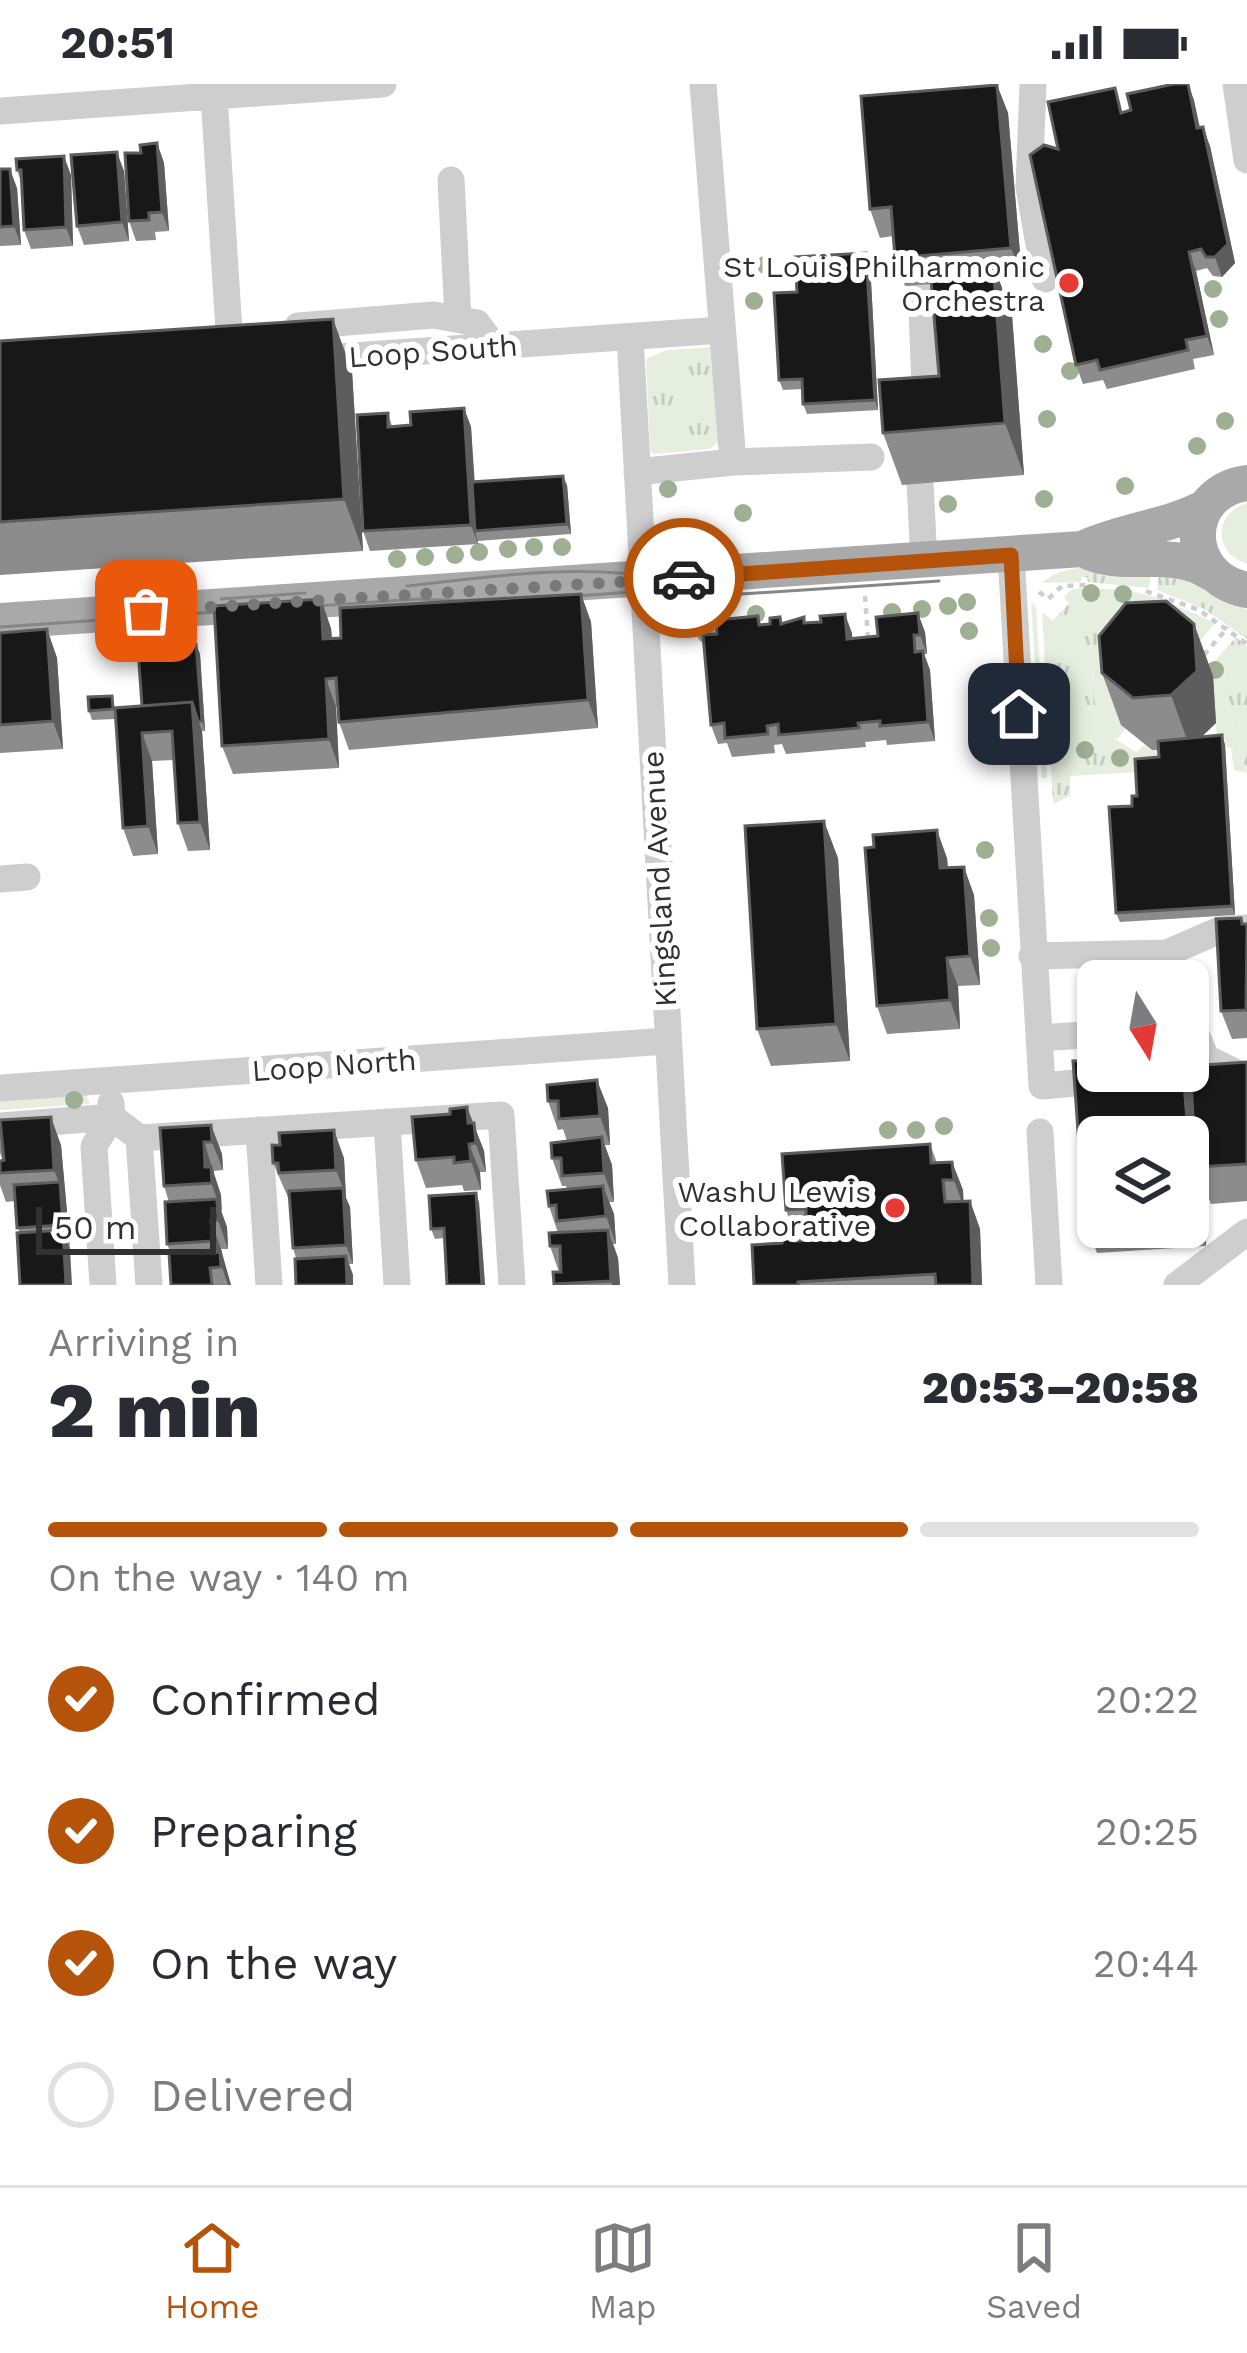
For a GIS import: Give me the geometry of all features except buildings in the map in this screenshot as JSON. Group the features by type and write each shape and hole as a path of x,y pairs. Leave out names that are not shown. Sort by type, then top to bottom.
{"main road":[{"path":"1086,567 1101,541 1169,524 1206,507 1243,480"},
{"path":"1206,507 1198,548 1211,573"},
{"path":"0,621 1011,555 1086,567 1104,558 1183,559 1246,591"}],"street":[{"path":"0,110 383,84"},
{"path":"703,84 733,462"},
{"path":"1034,84 1029,187 1045,279"},
{"path":"1235,84 1247,160"},
{"path":"214,96 239,331 434,315 477,323 495,346"},
{"path":"451,180 458,319"},
{"path":"921,285 924,417"},
{"name":"Loop South","path":"285,361 722,330"},
{"name":"Kingsland Avenue","path":"630,338 682,1285"},
{"path":"638,472 733,462 871,457"},
{"path":"920,484 924,561"},
{"path":"1011,555 1042,1086 1077,1083"},
{"path":"1032,956 1167,953 1220,930 1247,928"},
{"path":"1039,1038 1077,1035"},
{"name":"Loop North","path":"0,1088 667,1042"},
{"path":"1209,1059 1247,1078"},
{"path":"110,1081 112,1117 94,1146 102,1277 148,1276 139,1138"},
{"path":"0,1126 112,1117 139,1138 501,1115 512,1285"},
{"path":"387,1122 397,1285"},
{"path":"260,1130 269,1285"},
{"path":"1040,1132 1049,1285"},
{"path":"1177,1285 1247,1232"}],"path":[{"path":"1040,610 1086,567"},
{"path":"1035,589 1048,599"},
{"path":"1138,589 1184,603 1228,627 1247,644"},
{"path":"865,596 870,656"},
{"path":"1197,663 1228,627"}],"green space":[{"path":"714,347 721,440 710,449 654,454 650,451 646,359 667,350"},
{"path":"1247,503 1247,564 1228,551 1222,534 1228,516"},
{"path":"1152,566 1149,588 1088,582 1087,577 1081,577 1081,582 1042,583 1079,568"},
{"path":"1160,567 1247,610 1247,639 1204,609 1157,590"},
{"path":"1081,588 1127,590 1159,598 1215,623 1196,646 1116,643 1092,675 1099,729 1136,752 1144,745 1162,750 1163,767 1070,776 1070,796 1053,804 1042,612 1053,621 1069,603 1064,597"},
{"path":"1031,602 1036,607 1047,778 1042,778"},
{"path":"1236,637 1247,647 1247,773 1229,714 1225,673 1214,662"},
{"path":"1214,662 1225,673 1229,714 1247,773 1234,770 1231,748 1217,745 1213,676 1206,671"},
{"path":"1097,664 1120,684 1125,729 1118,738 1100,742 1095,738 1092,682"},
{"path":"86,1095 90,1104 0,1110 0,1101"}],"tram line":[{"path":"407,586 570,572 669,579"},
{"path":"551,598 644,591 726,595 939,581"},
{"path":"221,599 305,593"},
{"path":"287,608 419,599 485,602"},
{"path":"0,627 245,610"}],"way so far":[{"path":"146,611 684,578"}],"place":[{"name":"St Louis Philharmonic Orchestra","path":"1069,283"},
{"name":"WashU Lewis Collaborative","path":"895,1208"}],"route":[{"path":"684,578 1011,555 1019,714"}]}
